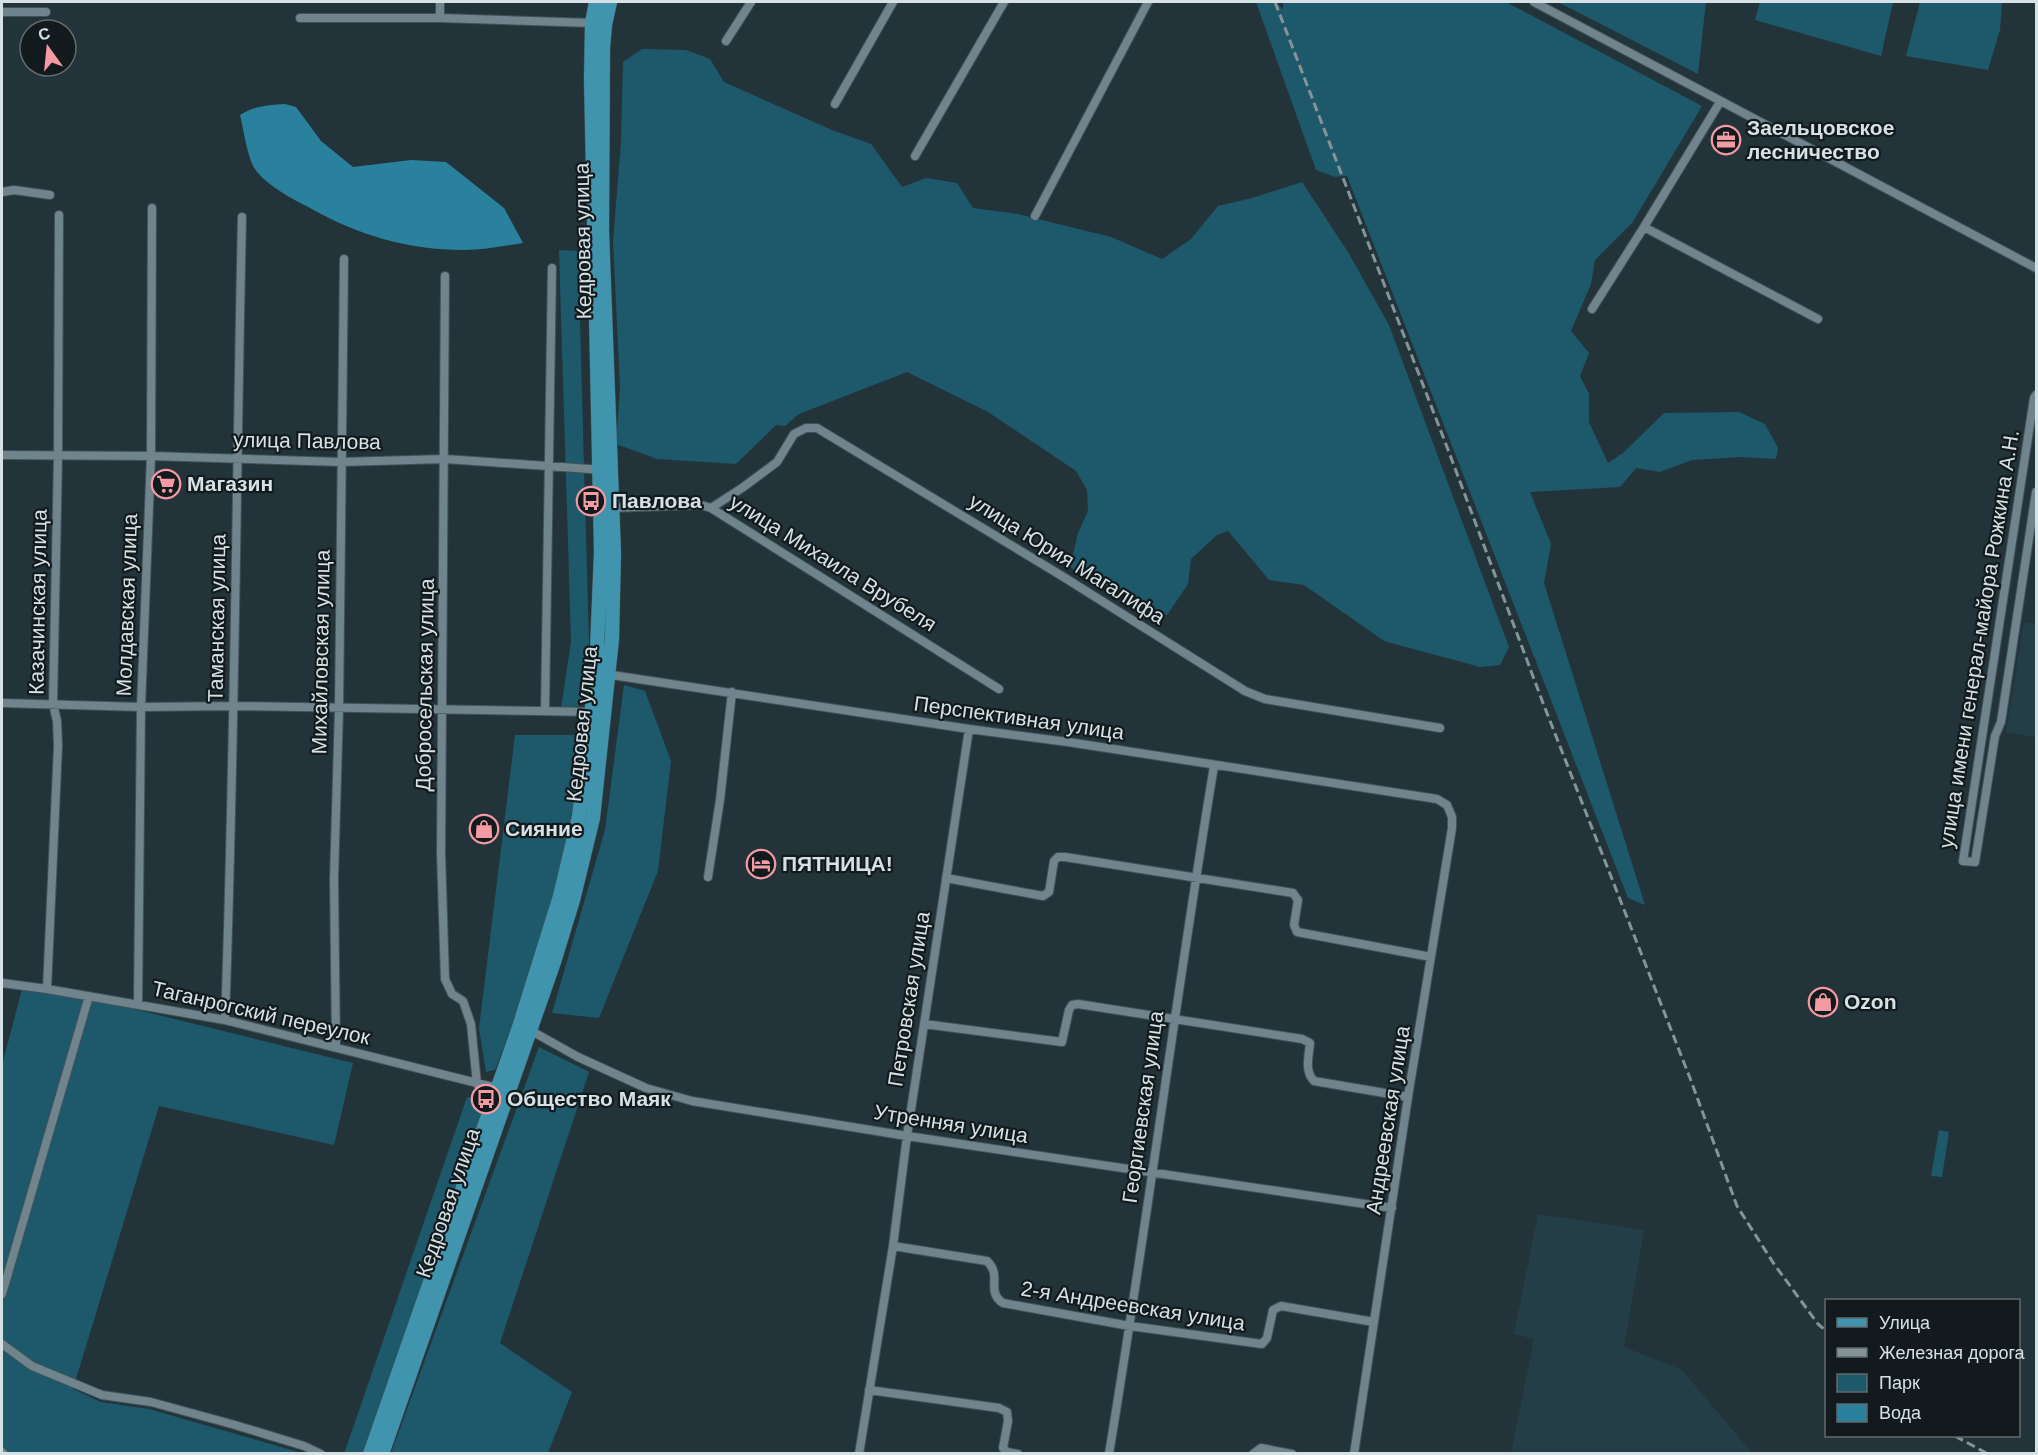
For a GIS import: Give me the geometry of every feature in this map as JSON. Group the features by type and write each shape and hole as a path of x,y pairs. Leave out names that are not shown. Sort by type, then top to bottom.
{"main road":[{"name":"Кедровая улица","path":"596,2 592,23 591,125 605,470"},
{"name":"Кедровая улица","path":"370,1454 570,910 593,818 598,712 603,673 601,552 606,508 602,231 603,48 610,2"},
{"name":"Кедровая улица","path":"382,1454 504,1089"}],"street":[{"path":"440,2 440,18"},
{"path":"726,41 751,2"},
{"path":"835,104 893,2"},
{"path":"915,156 1004,2"},
{"path":"1035,216 1148,2"},
{"path":"1534,2 2037,268"},
{"path":"2,12 46,12"},
{"path":"300,18 440,18 592,23"},
{"path":"1592,309 1720,102"},
{"path":"2,192 14,190 50,195"},
{"name":"Молдавская улица","path":"138,1004 141,707 151,456 152,208"},
{"name":"Казачинская улица","path":"47,989 58,746 57,721 53,704 58,456 59,215"},
{"name":"Таманская улица","path":"225,1020 234,706 236,459 242,217"},
{"path":"1644,227 1818,319"},
{"name":"Михайловская улица","path":"336,1046 334,879 339,708 344,259"},
{"name":"Кедровая улица","path":"545,711 552,268"},
{"name":"Добросельская улица","path":"445,276 441,853 444,979 452,994 463,1000 471,1024 477,1084"},
{"name":"улица имени генерал-майора Рожкина А.Н.","path":"2037,395 2034,398 1964,861 1975,862 1995,736 2001,722 2037,492"},
{"name":"улица Юрия Магалифа","path":"711,508 777,462 794,434 806,428 817,428 1062,576 1245,692 1265,699 1440,728"},
{"name":"улица Павлова","path":"2,455 151,456 341,462 445,459 605,470"},
{"name":"улица Михаила Врубеля","path":"606,508 700,506 711,508 999,689"},
{"name":"Перспективная улица","path":"603,673 1437,799"},
{"path":"708,877 720,800 732,692"},
{"path":"2,703 141,707 234,706 598,712"},
{"name":"Петровская улица","path":"859,1454 893,1246 907,1136 969,729"},
{"name":"Георгиевская улица","path":"1109,1454 1214,766"},
{"name":"Андреевская улица","path":"1354,1454 1408,1097 1452,828 1452,817 1447,805 1437,799"},
{"path":"946,878 1043,896 1049,892 1054,861 1058,857 1196,877 1293,893 1298,900 1294,925 1297,932 1431,957"},
{"name":"Таганрогский переулок","path":"2,983 225,1020 504,1089"},
{"path":"2,1294 89,996"},
{"path":"924,1024 1056,1043 1062,1042 1064,1037 1069,1010 1072,1005 1078,1004 1302,1038 1310,1043 1307,1071 1314,1081 1408,1097"},
{"name":"Утренняя улица","path":"526,1027 578,1057 646,1088 692,1101 907,1136 1392,1208"},
{"name":"2-я Андреевская улица","path":"893,1246 987,1261 993,1266 995,1274 996,1299 1004,1303 1130,1326 1262,1344 1267,1338 1274,1310 1281,1306 1374,1322"},
{"path":"2,1344 32,1366 102,1395 151,1402 304,1446 321,1454"},
{"path":"869,1390 999,1408 1007,1412 1008,1421 1003,1448 1007,1452 1018,1454"},
{"path":"1253,1454 1261,1449 1292,1454"}],"shaded area":[{"path":"2024,622 2036,624 2036,737 2006,732"},
{"path":"1538,1214 1644,1230 1624,1347 1682,1370 1752,1453 1511,1453 1534,1339 1514,1334"}],"green space":[{"path":"1256,2 1276,2 1283,10 1283,2 1506,2 1702,106 1632,223 1595,260 1591,284 1571,331 1589,353 1580,376 1589,394 1589,422 1608,463 1623,453 1664,413 1739,412 1765,424 1778,448 1776,459 1742,457 1692,460 1660,472 1636,468 1620,487 1530,492 1551,544 1544,583 1645,905 1628,898 1347,176 1335,177 1316,170"},
{"path":"1558,2 1706,2 1698,74"},
{"path":"1760,2 1893,2 1881,56 1755,20"},
{"path":"1920,2 2002,2 2000,30 1988,70 1906,56"},
{"path":"642,49 686,50 710,59 724,82 832,130 871,144 902,187 926,178 957,183 973,208 1018,214 1111,237 1162,259 1191,239 1218,206 1302,182 1348,252 1389,325 1509,647 1500,665 1480,667 1384,641 1304,585 1269,580 1228,531 1217,535 1191,559 1188,584 1167,615 1146,612 1070,567 1078,533 1088,511 1087,490 1076,471 988,412 907,372 799,414 785,426 776,425 736,464 657,459 616,444 620,387 613,241 621,142 623,62"},
{"path":"559,250 578,251 589,643 580,706 561,708 571,642"},
{"path":"624,685 645,691 671,761 658,871 599,1018 552,1013 605,830"},
{"path":"515,735 584,735 568,836 537,958 495,1070 486,1072 479,1028"},
{"path":"24,982 353,1063 334,1145 159,1106 73,1389 101,1402 149,1409 302,1453 2,1454 2,1065"},
{"path":"539,1047 589,1072 500,1343 572,1392 548,1453 391,1453"},
{"path":"467,1097 490,1104 367,1453 344,1454"},
{"path":"1939,1130 1949,1132 1942,1177 1931,1176"}],"water":[{"path":"285,104 296,107 321,141 353,167 411,160 446,162 504,208 523,243 464,250 403,244 346,226 289,196 257,172 248,152 240,115 256,108"}],"railway":[{"path":"1275,2 1543,703 1690,1078 1737,1206 1774,1264 1818,1324 1825,1330"},
{"path":"1957,1437 1988,1454"}],"place":[{"name":"Заельцовское лесничество","path":"1726,140"},
{"name":"Магазин","path":"166,484"},
{"name":"Павлова","path":"591,501"},
{"name":"Сияние","path":"484,829"},
{"name":"ПЯТНИЦА!","path":"761,864"},
{"name":"Ozon","path":"1823,1002"},
{"name":"Общество Маяк","path":"486,1099"}]}
